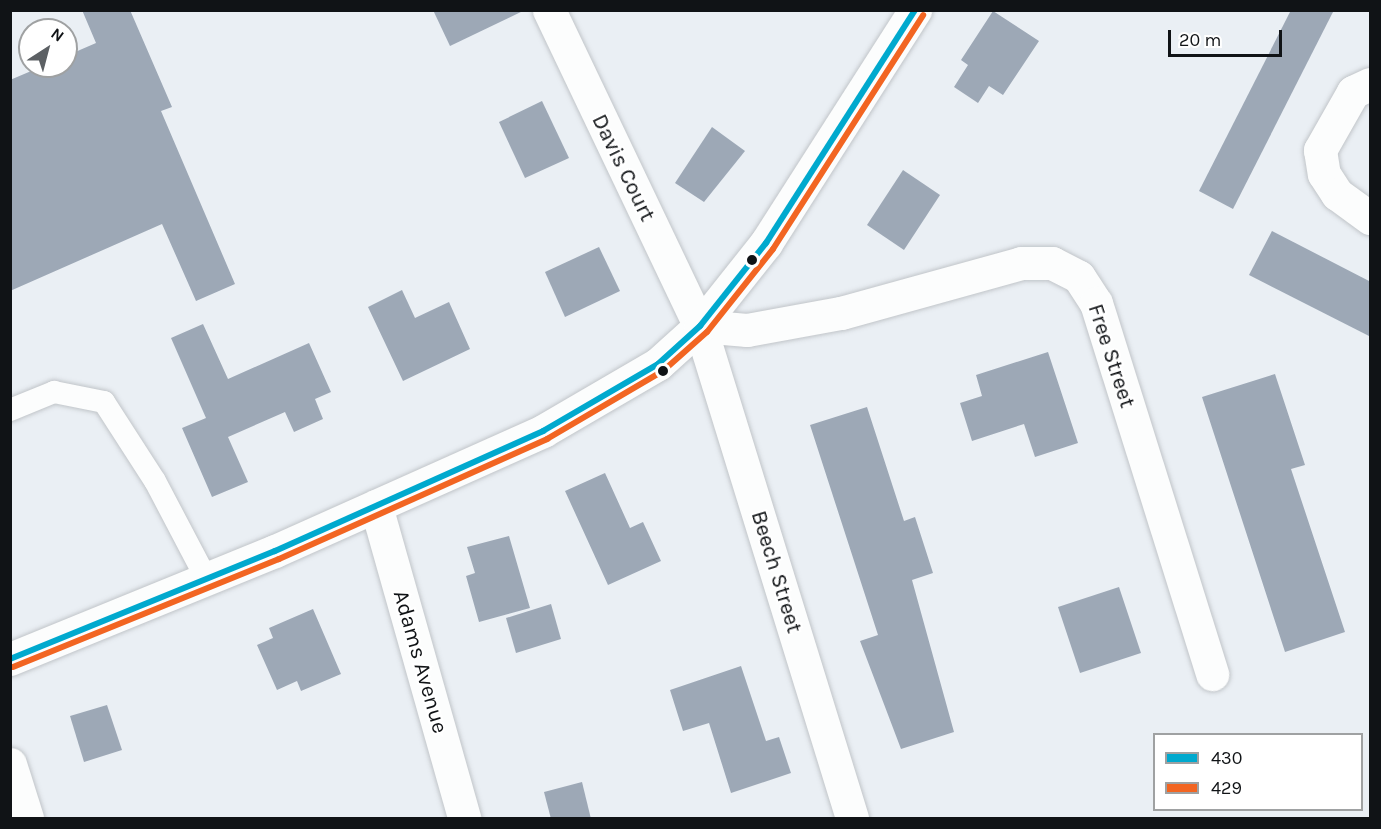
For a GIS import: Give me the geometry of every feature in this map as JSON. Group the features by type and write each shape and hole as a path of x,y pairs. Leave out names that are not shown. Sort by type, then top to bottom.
{"street":[{"name":"Davis Court","path":"549,10 700,326"},
{"path":"10,659 207,580 376,506 543,431 623,388 700,326 766,243 915,10"},
{"path":"1371,84 1353,92 1320,150 1324,174 1336,194 1371,218"},
{"name":"Free Street","path":"700,326 747,330 841,313 1021,263 1052,263 1079,277 1096,303 1212,674"},
{"name":"Beech Street","path":"700,326 852,819"},
{"name":"Adams Avenue","path":"376,506 464,819"},
{"path":"10,764 27,819"}],"lane":[{"path":"10,410 54,392 104,402 155,481 207,580"}],"building":[{"path":"82,10 130,10 172,107 161,111 235,284 196,301 162,224 10,291 10,80 18,77 78,78 78,51 96,43"},
{"path":"433,10 525,10 450,46"},
{"path":"1291,10 1334,10 1233,209 1199,191"},
{"path":"993,11 1039,41 1003,95 989,86 978,103 954,87 968,65 961,60"},
{"path":"542,101 569,158 525,178 499,122"},
{"path":"712,127 745,151 704,202 675,183"},
{"path":"903,170 940,195 904,250 867,225"},
{"path":"1272,231 1371,282 1371,337 1249,275"},
{"path":"599,247 620,291 565,317 545,272"},
{"path":"402,290 415,318 449,302 470,349 403,381 368,307"},
{"path":"203,324 228,379 309,343 331,392 315,399 323,419 294,432 285,412 228,437 248,482 212,497 182,428 206,418 171,338"},
{"path":"1048,352 1078,443 1035,457 1024,424 972,441 960,403 982,396 976,375"},
{"path":"1275,374 1305,465 1291,469 1345,632 1285,652 1202,397"},
{"path":"867,407 904,521 915,517 933,573 912,580 954,732 901,749 860,641 878,635 810,425"},
{"path":"605,473 630,528 643,522 661,561 608,585 565,491"},
{"path":"509,536 530,608 479,622 466,576 475,573 467,547"},
{"path":"1119,587 1141,653 1080,673 1058,607"},
{"path":"551,604 561,639 516,653 506,618"},
{"path":"313,609 341,674 301,691 297,681 277,690 257,645 273,638 269,628"},
{"path":"741,666 766,741 779,737 791,773 731,793 709,723 683,731 670,690"},
{"path":"107,705 122,750 84,762 70,716"},
{"path":"582,782 591,819 551,819 544,792"}],"transit line":[{"name":"430","path":"10,659 275,551 543,431 658,364 700,326 766,243 915,10"},
{"name":"429","path":"13,667 279,559 547,439 663,371 707,332 773,249 923,15"}]}
